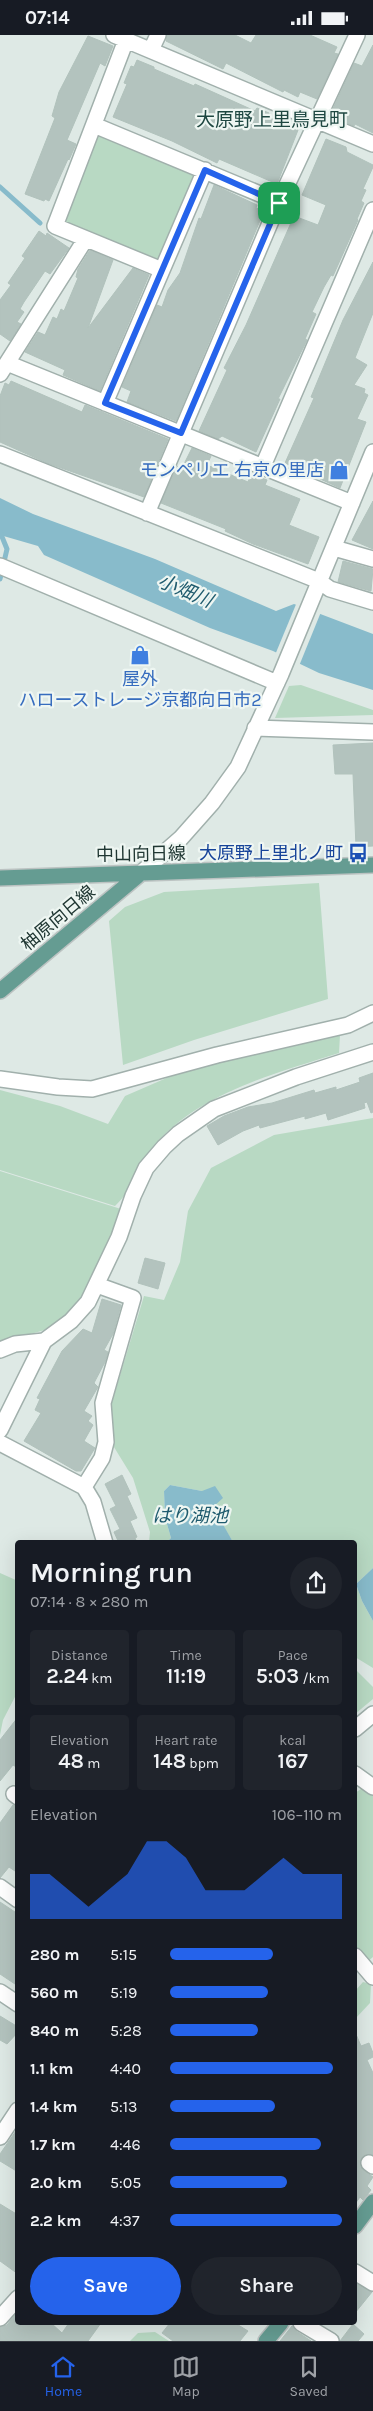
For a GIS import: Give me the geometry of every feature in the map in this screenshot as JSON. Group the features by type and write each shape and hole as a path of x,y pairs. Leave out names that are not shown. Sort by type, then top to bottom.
{"main road":[{"name":"中山向日線","path":"0,878 373,865"},
{"name":"柚原向日線","path":"0,991 140,874"},
{"path":"357,2223 373,2202"},
{"path":"266,2341 279,2325"}],"street":[{"path":"151,50 158,35"},
{"path":"147,513 352,37"},
{"path":"162,270 85,240 55,226 94,125 120,38 373,144"},
{"path":"94,125 205,170 279,203"},
{"path":"105,403 205,170"},
{"path":"263,467 373,210"},
{"path":"85,240 4,368 105,403 352,503"},
{"path":"140,874 181,838 212,803 238,767 279,679 373,452"},
{"path":"0,455 147,513 317,587 373,602"},
{"path":"334,548 373,559"},
{"path":"3,568 279,679"},
{"path":"255,728 373,732"},
{"path":"0,1079 58,1087 92,1089 218,1055 348,1025 373,1013"},
{"path":"0,1430 44,1341 71,1321 88,1302 97,1285 146,1168 178,1134 214,1109 239,1098 373,1052"},
{"path":"84,1487 102,1458 106,1441 103,1403 133,1298 97,1285"},
{"path":"0,1350 14,1344 44,1341"},
{"path":"0,1443 84,1487 93,1502 104,1540"},
{"path":"357,1728 371,1719"},
{"path":"357,1775 373,1787"},
{"path":"0,1887 15,1898"},
{"path":"0,1992 15,2002"},
{"path":"0,2137 15,2114"},
{"path":"357,2273 373,2283"},
{"path":"0,2318 15,2301"},
{"path":"304,2325 330,2341"}],"green space":[{"path":"98,135 194,175 157,263 64,222"},
{"path":"301,685 373,710 373,715 275,718 289,686"},
{"path":"319,883 328,999 194,1040 123,1065 109,921 125,907 164,892"},
{"path":"340,1035 339,1053 238,1088 191,1113 151,1149 126,1193 115,1206 0,1170 0,1090 60,1106 108,1124 125,1096 192,1067"},
{"path":"373,1118 373,1568 357,1583 357,1540 232,1540 202,1491 170,1485 164,1491 165,1517 171,1538 169,1540 149,1540 150,1532 133,1478 109,1439 109,1412 144,1296 164,1300 180,1262 188,1211 211,1168 274,1135"},
{"path":"0,1171 121,1209 104,1257 76,1307 64,1319 52,1327 0,1342"},
{"path":"0,1573 15,1580 15,1697 3,1720 0,1735"},
{"path":"357,1587 373,1621 373,1668 357,1658"},
{"path":"357,1671 373,1687 373,1699 357,1712"},
{"path":"364,1787 373,1794 373,1957 367,1962 357,1951 357,1792"},
{"path":"363,1982 371,1984 370,2003 357,2017 357,1989"},
{"path":"155,2332 169,2341 130,2341 138,2333"}],"water":[{"name":"小畑川","path":"0,498 33,514 155,559 276,611 294,604 373,634 373,690 319,673 273,651 210,628 44,555 38,546 0,535"},
{"name":"はり湖池","path":"170,1485 202,1491 215,1486 223,1498 213,1507 232,1540 169,1540 171,1538 165,1517 164,1491"},
{"path":"373,1568 373,1621 362,1601 357,1583"}],"pier":[{"path":"297,602 321,612 299,666 275,655"}],"building":[{"path":"167,35 235,35 251,43 256,35 310,35 337,47 334,53 338,54 317,99 300,92 298,97 284,90 283,92 226,63 223,69 166,41"},
{"path":"88,36 113,46 105,66 100,63 67,140 76,144 69,160 49,201 45,199 44,201 25,194 55,118 52,116 59,92"},
{"path":"373,45 373,133 355,124 354,126 349,124 331,113 354,63 362,66"},
{"path":"137,60 154,67 154,69 194,86 195,84 255,111 257,108 269,113 268,117 298,130 277,184 219,159 217,163 172,141 113,117 127,84 124,83 131,66 134,67"},
{"path":"326,139 346,147 347,152 373,165 373,167 363,189 366,190 361,201 364,203 358,220 333,276 331,275 324,287 312,312 316,314 305,339 307,340 278,399 280,399 256,452 222,436 218,439 199,431 227,370 224,368 246,325 294,216 318,225 326,205 302,195"},
{"path":"214,185 257,205 256,208 264,211 176,421 127,402 131,391 122,387 157,305 162,307 168,290 180,273 199,218 201,219"},
{"path":"39,231 46,236 47,233 69,248 50,274 45,271 24,302 20,309 24,312 17,322 21,324 10,341 0,334 0,300 11,285 8,283 25,258 22,256"},
{"path":"90,250 113,260 88,328 133,268 149,275 100,391 63,375 65,370 25,352 38,332 45,335 53,317 57,319 61,309 64,311 78,278 76,277 78,269"},
{"path":"373,262 373,313 355,358 367,365 354,385 365,389 364,393 368,395 357,419 366,422 340,488 285,463 314,398 311,397 343,320"},
{"path":"11,381 82,412 85,405 168,439 144,497 47,463 0,442 0,396 5,383 9,385"},
{"path":"192,448 211,456 207,465 248,482 251,474 267,480 265,485 300,499 289,525 319,537 308,564 253,544 225,531 226,529 161,503 177,466 182,468"},
{"path":"373,501 373,549 352,540"},
{"path":"343,561 373,569 371,591 338,582"},
{"path":"373,743 373,846 356,847 353,774 335,774 333,745"},
{"path":"373,1073 373,1112 371,1113 367,1102 364,1103 365,1108 328,1120 326,1113 305,1119 305,1116 260,1128 259,1125 243,1131 218,1145 207,1126 224,1116 248,1107 272,1103 314,1090 315,1093 336,1087 336,1090 360,1082 359,1078"},
{"path":"145,1258 165,1263 158,1289 138,1283"},
{"path":"102,1299 121,1305 113,1334 104,1350 108,1352 105,1362 94,1383 98,1387 84,1411 92,1416 88,1421 93,1425 84,1441 95,1448 81,1471 76,1471 24,1441 41,1413 35,1410 40,1399 37,1398 62,1351 83,1329 92,1333"},
{"path":"122,1475 131,1494 127,1496 137,1518 130,1521 137,1537 136,1540 118,1540 114,1532 120,1529 110,1509 116,1506 105,1484"},
{"path":"15,1721 15,1766 13,1765 0,1781 0,1740"},
{"path":"13,1805 15,1805 15,1871 9,1867 0,1878 0,1823"},
{"path":"0,1902 15,1912 15,1984 0,1974"},
{"path":"0,2016 15,2025 15,2035 7,2044 0,2040"},
{"path":"357,2037 361,2046 369,2043 373,2053 373,2057 367,2060 373,2073 373,2155 365,2155 360,2162 363,2170 373,2177 367,2186 371,2190 363,2200 360,2197 357,2201"},
{"path":"15,2132 15,2170 0,2161 0,2154"},
{"path":"0,2204 15,2213 15,2272 0,2261"},
{"path":"357,2284 372,2292 357,2311"},
{"path":"15,2315 15,2325 53,2325 62,2333 68,2325 100,2325 88,2341 0,2341 0,2327 7,2325"},
{"path":"168,2325 238,2325 248,2331 240,2341 173,2341 162,2333"},
{"path":"352,2325 364,2334 358,2341 340,2341"},
{"path":"292,2326 296,2331 311,2341 280,2341"}],"waterway":[{"path":"0,187 40,223"},
{"path":"0,532 7,549 0,579"}],"place":[{"name":"モンペリエ 右京の里店","path":"339,470"},
{"name":"屋外 ハローストレージ京都向日市2","path":"140,655"},
{"name":"大原野上里北ノ町","path":"358,853"}],"district":[{"name":"大原野上里鳥見町","path":"272,120"}],"route":[{"path":"205,170 279,203 181,433 105,403 205,170"}]}
